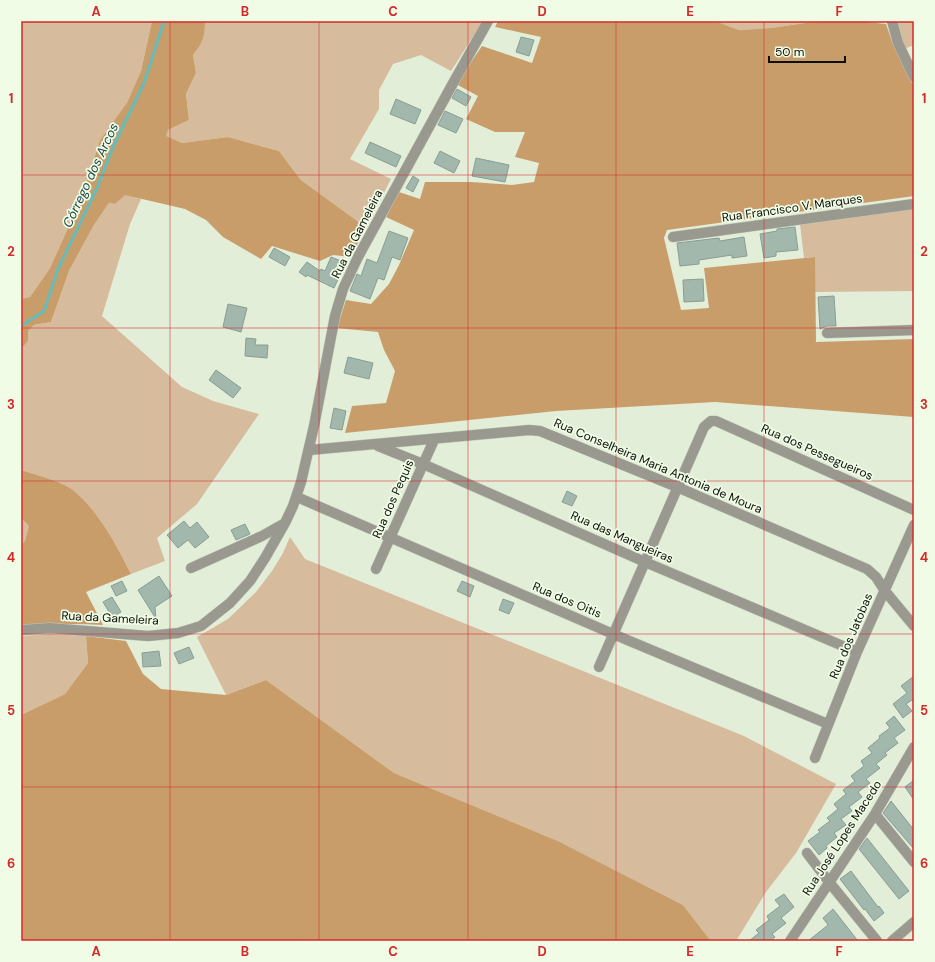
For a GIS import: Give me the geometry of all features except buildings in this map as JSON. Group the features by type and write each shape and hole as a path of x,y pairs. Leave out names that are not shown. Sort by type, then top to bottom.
{"street":[{"name":"Rua da Gameleira","path":"21,630 50,628 148,636 178,633 201,626 230,604 250,581 285,523 302,482 335,316 348,277 488,21"},
{"path":"892,21 898,44 914,77"},
{"name":"Rua Francisco V. Marques","path":"673,237 914,204"},
{"path":"827,333 914,330"},
{"name":"Rua dos Pessegueiros","path":"677,487 704,427 709,422 716,421 914,510"},
{"name":"Rua Conselheira Maria Antonia de Moura","path":"309,450 434,440 529,430 540,431 677,487 867,569 876,578 914,626"},
{"name":"Rua dos Pequis","path":"376,569 434,440"},
{"name":"Rua das Mangueiras","path":"376,445 857,652"},
{"path":"598,667 677,487"},
{"name":"Rua dos Oitis","path":"297,496 390,538 613,634 828,724"},
{"path":"191,568 262,536 285,523"},
{"name":"Rua dos Jatobas","path":"815,758 857,652 914,525"},
{"name":"Rua José Lopes Macedo","path":"790,941 875,814 914,747"},
{"path":"875,814 914,862"},
{"path":"807,853 877,941"},
{"path":"892,941 914,922"}],"shaded area":[{"path":"21,21 152,21 141,71 127,104 100,140 82,197 50,268 30,297 21,299"},
{"path":"152,21 205,21 203,40 193,55 196,73 186,94 189,120 168,130 166,136 182,143 228,137 279,151 301,180 360,223 359,241 351,257 333,255 320,261 272,246 261,259 223,237 206,220 185,209 125,195 115,204 109,203 94,225 69,271 51,322 34,325 28,331 28,341 21,349 21,299 30,297 50,268 82,197 100,140 127,103 141,71"},
{"path":"205,21 483,21 451,71 421,55 393,64 379,90 379,109 350,159 391,179 359,241 360,223 301,180 279,151 228,137 182,143 165,136 168,130 189,120 186,94 196,73 193,55 203,39"},
{"path":"498,21 715,21 739,30 771,28 819,21 857,21 886,24 893,44 914,87 914,196 667,230 664,238 681,310 709,308 704,268 815,257 816,342 914,339 914,417 715,402 556,411 345,433 352,406 386,403 395,371 384,350 378,332 337,328 346,300 371,304 389,284 399,265 414,230 386,217 399,192 420,199 425,182 471,182 512,185 534,182 539,163 515,157 525,132 495,132 466,119 478,96 456,84 482,46 532,63 541,37 495,27"},
{"path":"715,21 819,21 771,28 739,30"},
{"path":"896,21 914,21 914,45 904,49"},
{"path":"125,194 141,199 130,224 102,316 182,387 213,401 259,414 197,504 157,538 165,561 131,574 120,552 99,518 82,498 73,490 62,484 21,470 21,349 28,341 28,331 34,325 51,322 69,271 94,225 109,203 115,204"},
{"path":"914,207 914,291 815,292 815,257 804,258 800,224"},
{"path":"21,470 56,481 73,490 99,518 120,552 131,574 86,592 103,625 62,624 21,626 21,545 25,541 29,526 21,518"},
{"path":"21,518 29,526 25,541 21,545"},
{"path":"290,537 305,559 744,736 836,784 796,853 766,892 736,941 711,941 683,905 558,841 394,773 266,680 226,695 197,637 228,619 256,592 272,571 283,553"},
{"path":"50,634 86,636 88,663 65,694 21,715 21,636"},
{"path":"86,636 126,641 143,674 161,689 226,695 266,680 394,773 558,841 683,905 711,941 21,941 21,715 65,694 88,663"}],"waterway":[{"name":"Córrego dos Arcos","path":"21,326 44,311 58,269 97,188 113,147 144,83 164,21"}]}
